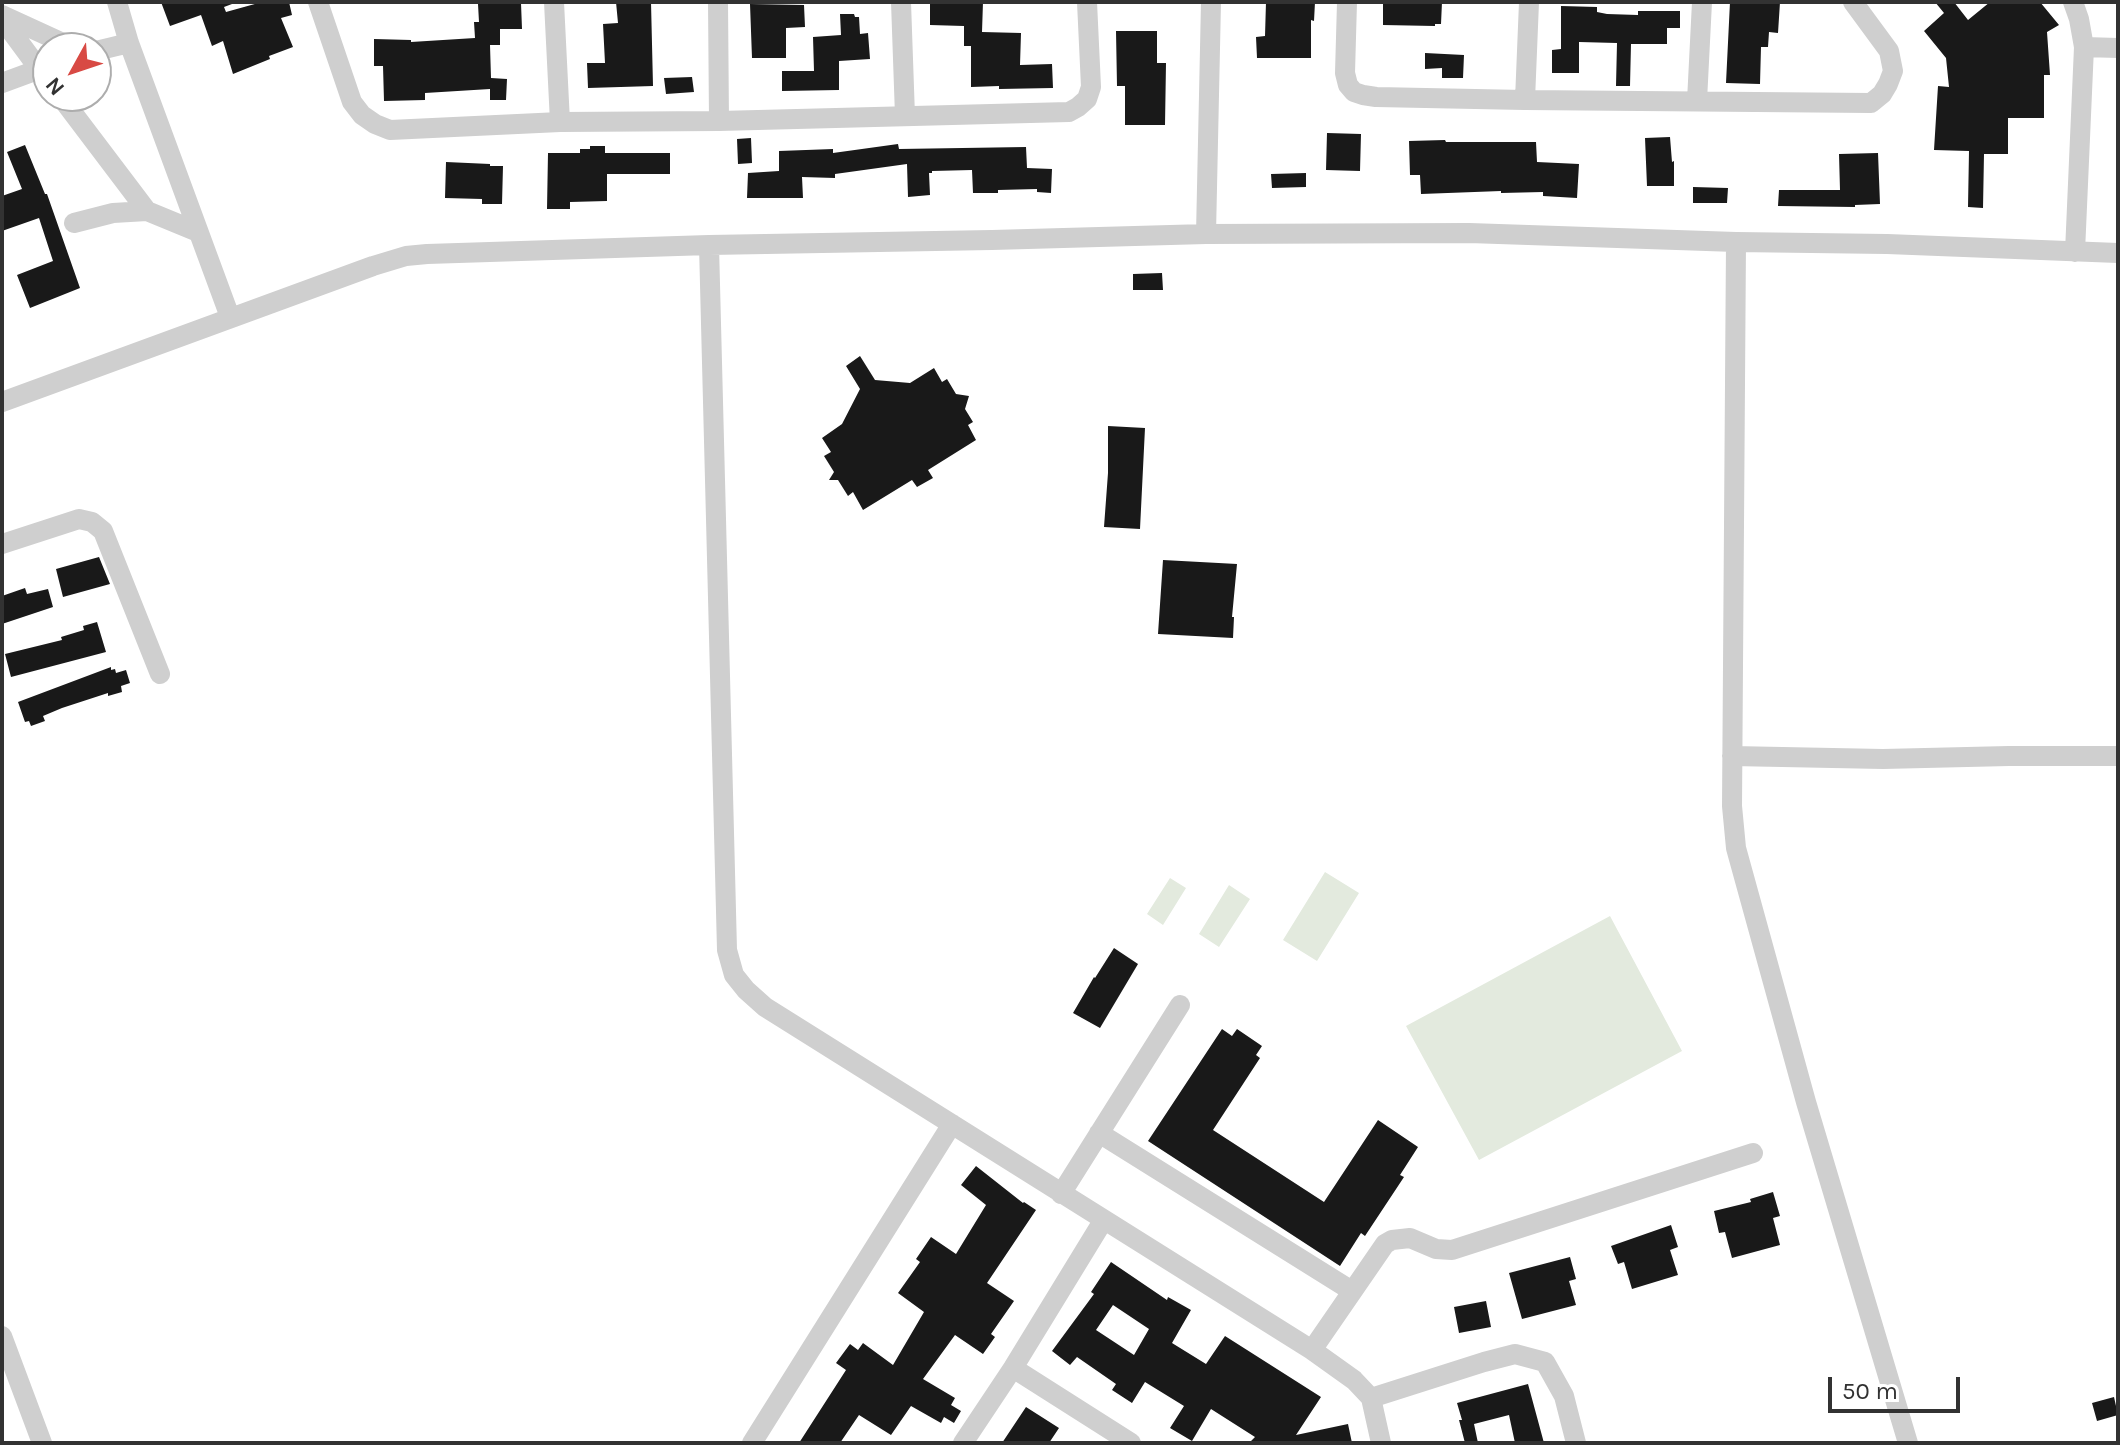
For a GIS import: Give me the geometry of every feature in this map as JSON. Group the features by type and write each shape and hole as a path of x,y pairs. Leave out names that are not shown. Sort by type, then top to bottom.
{"street":[{"path":"117,2 129,43 230,317"},
{"path":"318,2 352,102 362,115 390,130 560,122 1069,112 1087,99 1091,87 1087,2"},
{"path":"554,2 560,122"},
{"path":"718,2 719,121"},
{"path":"901,2 905,116"},
{"path":"1206,234 1211,2"},
{"path":"1347,2 1345,73 1348,85 1354,92 1376,97 1871,103 1882,94 1893,71 1889,51 1853,2"},
{"path":"1525,100 1529,2"},
{"path":"1697,101 1702,2"},
{"path":"2073,2 2084,47 2075,252"},
{"path":"2,17 37,32"},
{"path":"2,17 32,55"},
{"path":"112,47 129,43"},
{"path":"2084,47 2118,48"},
{"path":"2,83 32,75"},
{"path":"72,112 147,211"},
{"path":"74,223 113,213 147,211 198,232"},
{"path":"2,402 373,266 406,256 427,254 1206,234 1469,233 2118,253"},
{"path":"1736,242 1732,756 1736,848 1806,1102 1908,1443"},
{"path":"709,245 727,950 734,975 765,1007 1312,1350 1354,1380 1371,1398 1381,1443"},
{"path":"2,544 79,519 92,522 103,531 160,674"},
{"path":"1732,756 1883,759 2118,756"},
{"path":"1061,1194 1180,1005"},
{"path":"752,1443 952,1124"},
{"path":"1099,1133 1352,1291"},
{"path":"1312,1350 1385,1244 1392,1240 1410,1238 1436,1249 1452,1250 1753,1153"},
{"path":"963,1443 1103,1221"},
{"path":"2,1336 42,1443"},
{"path":"1371,1398 1515,1354 1545,1362 1564,1396 1576,1443"},
{"path":"1013,1368 1131,1443"}],"shaded area":[{"path":"1325,872 1359,893 1317,961 1283,940"},
{"path":"1170,878 1186,888 1163,925 1147,914"},
{"path":"1229,885 1250,899 1219,947 1199,934"},
{"path":"1610,916 1682,1051 1479,1160 1406,1026"}],"building":[{"path":"161,2 232,2 224,7 226,12 262,2 289,2 292,15 281,18 293,47 233,74 223,41 212,46 201,15 170,26"},
{"path":"616,2 651,2 653,86 588,88 587,63 605,63 603,24 618,23"},
{"path":"930,2 983,2 982,32 1021,33 1020,65 1052,64 1053,88 971,87 971,46 964,46 964,26 930,25"},
{"path":"1266,2 1315,2 1314,21 1311,20 1311,58 1257,58 1256,37 1265,36"},
{"path":"1383,2 1442,2 1441,24 1383,25"},
{"path":"1730,2 1780,2 1778,33 1769,32 1768,47 1761,47 1760,84 1726,83"},
{"path":"1935,2 1954,2 1968,20 1990,2 2040,2 2059,25 2047,32 2050,75 2044,75 2044,118 2008,118 2008,154 1984,154 1983,208 1968,207 1969,151 1934,150 1938,86 1949,87 1946,58 1924,31 1944,13"},
{"path":"521,3 522,29 500,29 500,45 490,45 491,78 507,79 506,100 490,100 490,89 425,93 425,100 384,101 383,66 374,66 374,39 411,42 475,38 474,22 479,22 478,4"},
{"path":"750,4 804,5 805,27 786,28 786,58 752,58"},
{"path":"1561,6 1597,7 1597,12 1607,14 1680,11 1680,28 1667,28 1667,44 1631,44 1630,86 1616,86 1617,43 1579,42 1579,73 1552,73 1552,50 1561,49"},
{"path":"840,14 859,17 860,34 868,33 870,59 839,61 839,90 782,91 782,71 814,71 813,37 841,35"},
{"path":"1116,31 1157,31 1157,63 1166,63 1165,125 1125,125 1125,86 1117,86"},
{"path":"1425,53 1464,55 1463,78 1442,78 1442,68 1425,69"},
{"path":"692,77 694,92 666,94 664,78"},
{"path":"1327,133 1361,134 1360,171 1326,170"},
{"path":"1670,137 1674,186 1647,186 1645,138"},
{"path":"751,138 752,163 738,164 737,139"},
{"path":"1409,141 1536,142 1537,162 1579,164 1577,198 1543,196 1543,192 1421,194 1420,175 1410,175"},
{"path":"898,144 899,149 1026,147 1027,168 1052,169 1051,193 1037,192 1037,189 973,193 972,170 932,171 929,173 930,195 908,197 907,164 835,174 835,178 802,177 803,198 747,198 748,173 779,171 779,151 833,149 833,153"},
{"path":"25,145 47,194 80,288 30,308 17,275 53,261 39,218 2,231 2,196 22,189 7,152"},
{"path":"590,146 605,146 605,153 670,153 670,174 607,174 607,201 570,202 570,209 547,209 548,153 580,153 580,149 590,149"},
{"path":"1878,153 1880,204 1855,207 1778,206 1779,190 1840,190 1839,154"},
{"path":"446,162 503,166 502,204 482,204 482,199 445,198"},
{"path":"1306,173 1306,187 1272,188 1271,174"},
{"path":"1693,187 1728,188 1727,203 1693,203"},
{"path":"1162,273 1163,290 1133,290 1133,274"},
{"path":"860,356 875,380 910,383 934,368 942,382 947,379 956,394 969,396 965,409 973,422 968,425 976,440 928,470 933,478 917,487 912,480 863,510 853,492 848,496 838,480 829,480 834,472 824,456 831,452 822,438 842,424 860,389 846,366"},
{"path":"1108,426 1145,428 1140,529 1104,527"},
{"path":"99,557 110,584 63,597 56,569"},
{"path":"1163,560 1237,564 1233,638 1158,634"},
{"path":"25,588 27,594 48,589 53,607 2,624 2,596"},
{"path":"97,622 106,652 11,677 5,654 62,640 61,637"},
{"path":"111,667 116,673 126,670 130,683 121,686 122,692 108,696 108,693 62,708 43,716 45,721 31,726 29,721 25,722 18,702"},
{"path":"1114,948 1138,964 1100,1028 1073,1013"},
{"path":"1222,1029 1232,1036 1237,1029 1262,1046 1256,1055 1260,1058 1213,1130 1324,1202 1378,1120 1418,1147 1400,1175 1404,1177 1365,1236 1361,1233 1340,1266 1148,1141"},
{"path":"976,1166 1036,1210 987,1283 1014,1301 991,1334 995,1337 983,1354 955,1335 923,1379 955,1398 951,1405 961,1411 954,1423 944,1417 941,1423 911,1406 891,1435 859,1415 840,1443 799,1443 846,1370 836,1363 850,1344 858,1350 863,1343 893,1365 924,1312 898,1293 920,1262 916,1259 931,1237 956,1254 986,1205 961,1185"},
{"path":"1773,1192 1780,1216 1773,1218 1780,1245 1732,1258 1725,1232 1719,1233 1714,1211 1751,1202 1750,1199"},
{"path":"1671,1225 1678,1247 1670,1250 1678,1275 1632,1289 1624,1262 1618,1264 1611,1246"},
{"path":"1570,1257 1576,1279 1569,1281 1576,1305 1522,1319 1509,1273"},
{"path":"1111,1262 1167,1300 1168,1297 1191,1310 1172,1343 1206,1364 1225,1336 1321,1397 1296,1435 1348,1424 1352,1443 1249,1443 1255,1437 1211,1409 1192,1441 1170,1428 1184,1406 1145,1382 1132,1403 1112,1390 1116,1384 1077,1357 1070,1365 1052,1351 1094,1294 1091,1292","holes":["1113,1305 1149,1329 1134,1355 1096,1330"]},
{"path":"1486,1301 1491,1327 1459,1333 1454,1307"},
{"path":"1528,1384 1544,1443 1515,1443 1509,1415 1474,1424 1478,1443 1465,1443 1457,1403"},
{"path":"2114,1397 2118,1415 2097,1421 2092,1403"},
{"path":"1026,1407 1059,1428 1049,1443 1002,1443"}]}
